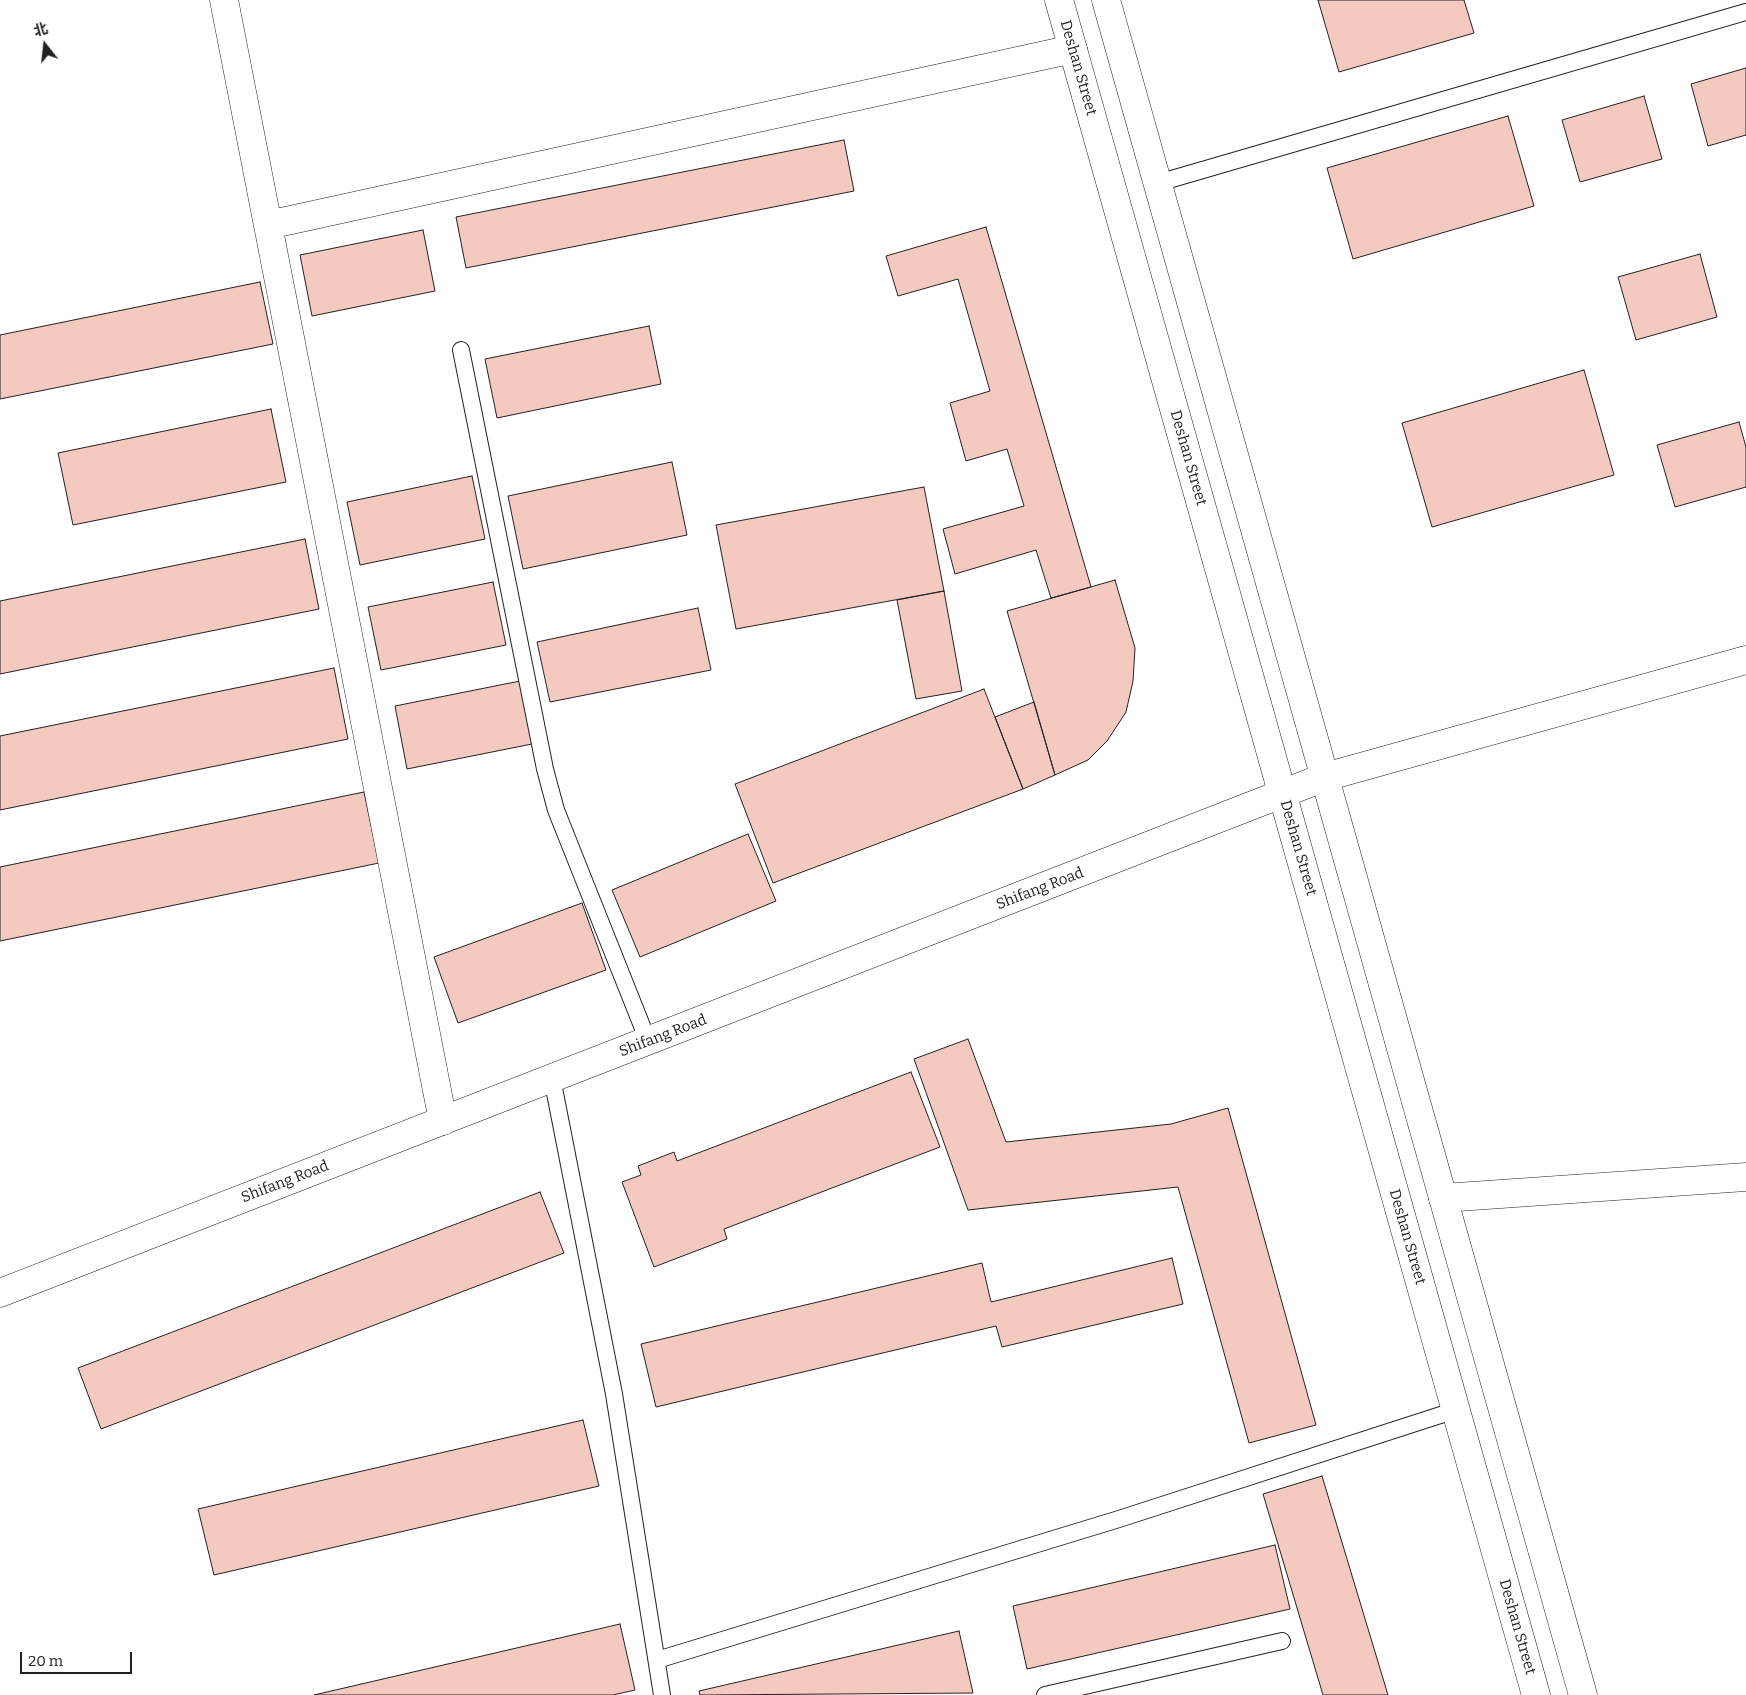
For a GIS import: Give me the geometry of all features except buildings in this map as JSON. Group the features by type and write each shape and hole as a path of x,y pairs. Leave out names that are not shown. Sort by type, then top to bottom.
{"street":[{"path":"224,0 443,1121"},
{"name":"Deshan Street","path":"1059,0 1536,1695"},
{"path":"1106,0 1583,1695"},
{"path":"268,225 1073,49"},
{"name":"Shifang Road","path":"0,1292 1325,777 1746,660"},
{"path":"1443,1198 1746,1177"}],"lane":[{"path":"1158,183 1746,12"},
{"path":"461,350 554,802 648,1041"},
{"path":"552,1078 614,1394 662,1695"},
{"path":"657,1660 1119,1519 1456,1410"},
{"path":"1045,1695 1282,1641"}]}
